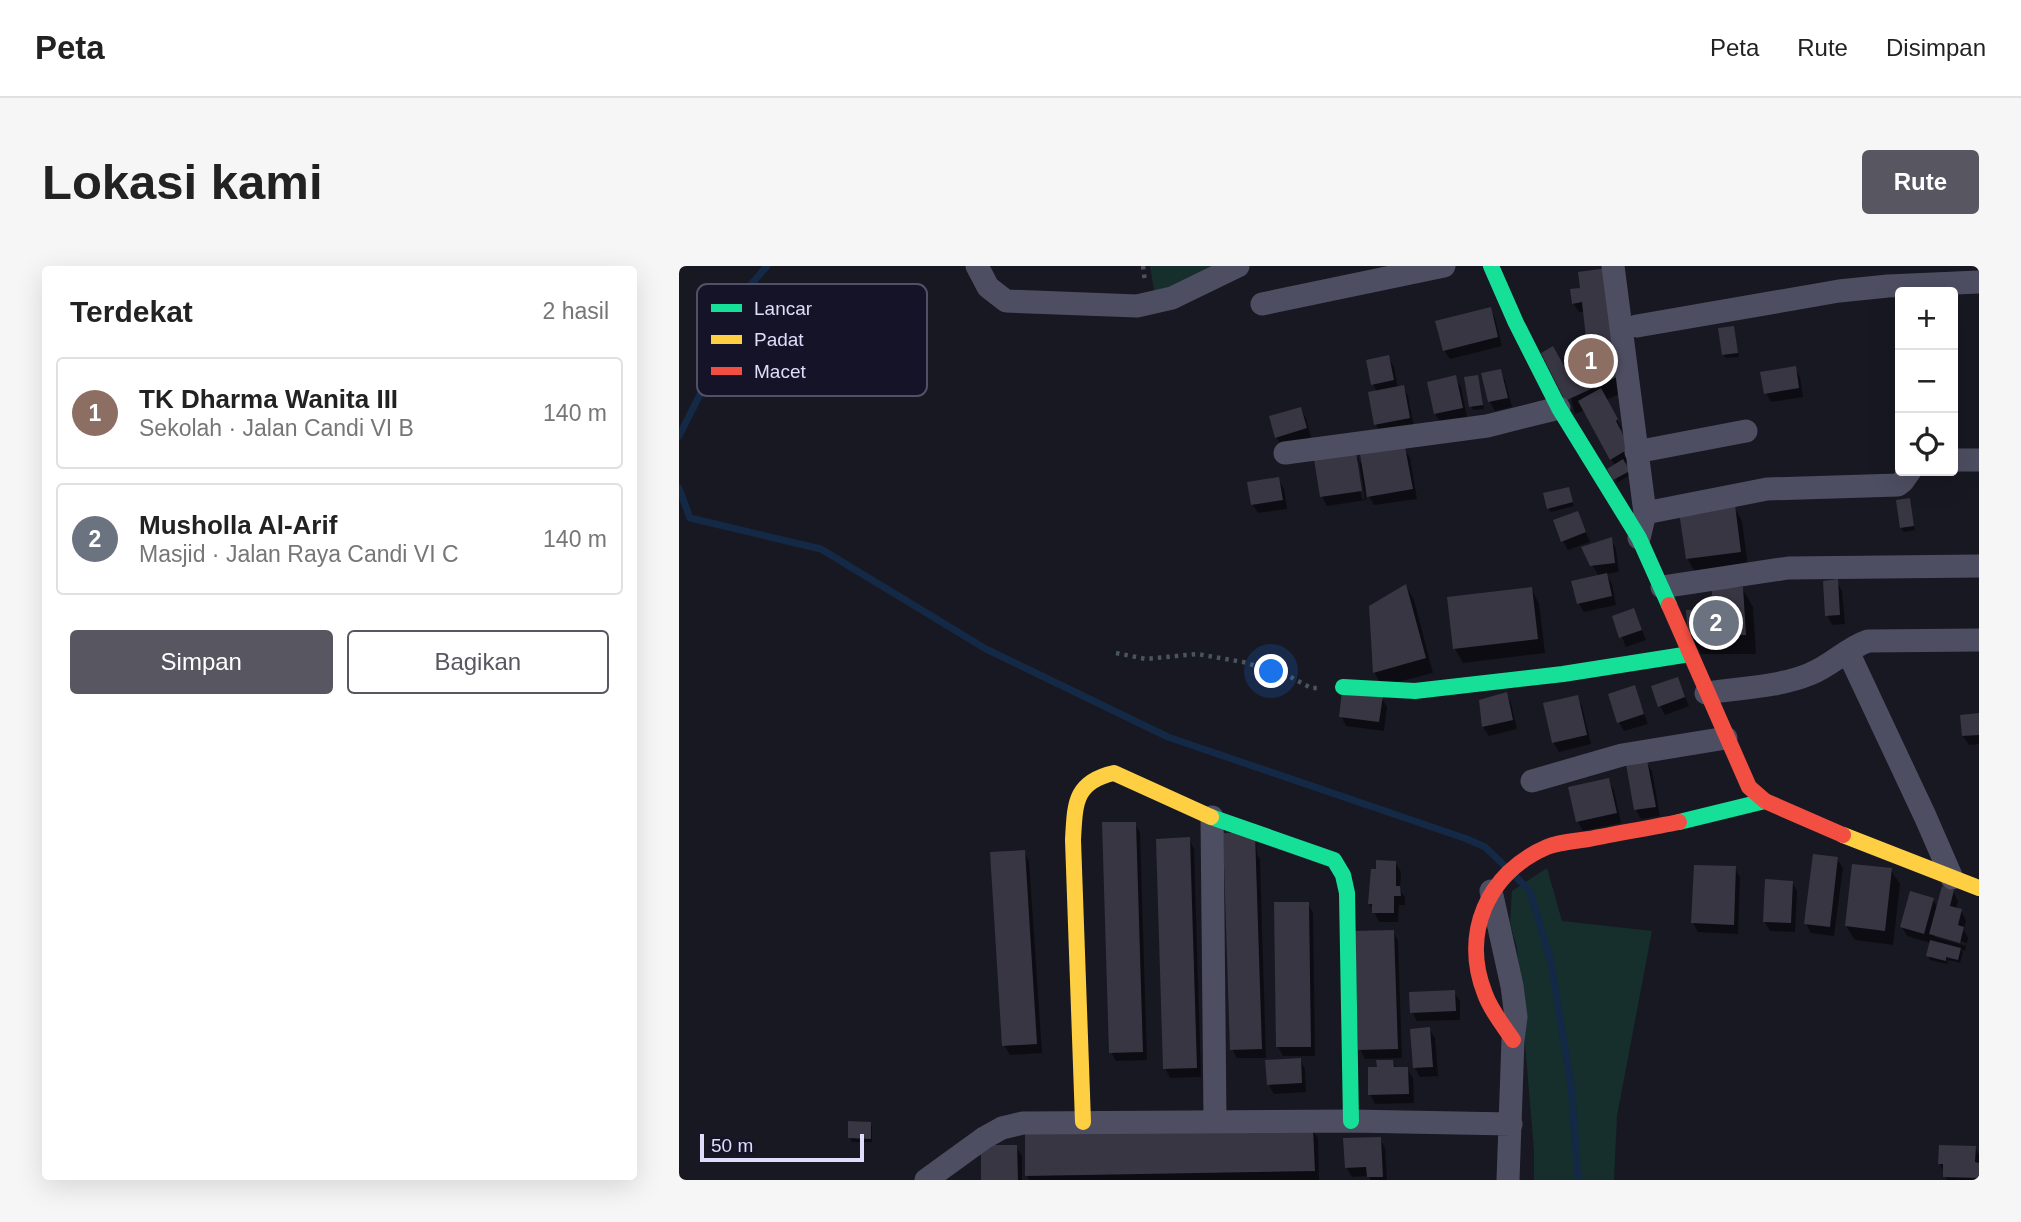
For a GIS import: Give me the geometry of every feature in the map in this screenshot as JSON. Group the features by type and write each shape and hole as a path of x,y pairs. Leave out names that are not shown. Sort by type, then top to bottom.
{"street":[{"path":"977,266 989,287 1006,301 1136,306 1172,298 1238,266"},
{"path":"1262,304 1444,266"},
{"path":"1491,266 1559,408 1639,538 1749,787 1765,801 1812,823 1979,888"},
{"path":"1613,266 1645,513 1639,538"},
{"path":"1637,326 1839,291 1979,282"},
{"path":"1285,453 1487,426 1559,408"},
{"path":"1636,452 1746,432"},
{"path":"1958,460 1979,460"},
{"path":"1645,513 1767,489 1898,485 1906,476"},
{"path":"1662,587 1788,568 1979,566"},
{"path":"1706,693 1807,676 1868,641 1979,640"},
{"path":"1848,652 1920,803 1952,878"},
{"path":"1343,687 1415,691 1563,674 1690,654"},
{"path":"1532,781 1622,755 1726,738"},
{"path":"1083,1122 1073,840 1075,805 1086,782 1101,774 1114,773 1212,817 1334,860 1346,878 1351,1121"},
{"path":"1508,1180 1516,1017 1497,885 1539,850 1550,846 1681,822 1765,801"},
{"path":"1212,817 1215,1121"},
{"path":"926,1180 1002,1128 1023,1123 1351,1121 1511,1124"}],"path":[{"path":"1116,653 1146,659 1196,654 1243,662 1287,675 1311,688 1343,687"}],"green space":[{"path":"1150,266 1226,266 1155,296"},
{"path":"1547,868 1562,921 1652,931 1617,1116 1614,1180 1534,1180 1534,1151 1517,948 1510,923 1512,891"}],"building":[{"path":"1607,268 1621,375 1565,401 1541,353 1553,346 1564,366 1588,356 1582,302 1572,304 1570,289 1580,288 1578,272"},
{"path":"1491,307 1498,337 1443,351 1435,321"},
{"path":"1734,326 1738,353 1722,355 1718,328"},
{"path":"1389,355 1394,380 1371,385 1366,360"},
{"path":"1796,366 1799,388 1764,394 1760,372"},
{"path":"1501,369 1508,398 1488,402 1481,373"},
{"path":"1456,375 1463,408 1434,414 1427,382"},
{"path":"1478,375 1483,405 1469,407 1464,377"},
{"path":"1404,385 1410,418 1374,425 1368,392"},
{"path":"1601,388 1630,448 1610,460 1578,401"},
{"path":"1301,407 1307,428 1275,438 1269,416"},
{"path":"1405,447 1413,489 1367,497 1360,454"},
{"path":"1356,452 1362,491 1320,497 1314,459"},
{"path":"1623,459 1630,471 1613,480 1607,469"},
{"path":"1279,477 1283,500 1251,505 1247,482"},
{"path":"1569,487 1573,502 1547,509 1543,493"},
{"path":"1910,498 1914,526 1900,528 1896,500"},
{"path":"1735,505 1741,552 1686,559 1679,512"},
{"path":"1578,511 1586,532 1561,542 1553,520"},
{"path":"1612,537 1615,563 1590,566 1581,547"},
{"path":"1607,573 1612,596 1577,604 1571,581"},
{"path":"1838,579 1840,615 1825,616 1823,581"},
{"path":"1406,584 1426,658 1373,673 1369,606"},
{"path":"1532,587 1538,639 1453,649 1447,597"},
{"path":"1743,587 1746,635 1688,636 1686,610 1712,609 1712,588"},
{"path":"1634,608 1642,630 1619,638 1612,616"},
{"path":"1678,677 1685,697 1658,707 1651,686"},
{"path":"1635,685 1644,714 1617,723 1608,694"},
{"path":"1342,691 1383,696 1379,722 1339,717"},
{"path":"1507,692 1513,720 1482,727 1479,700"},
{"path":"1578,695 1587,735 1552,743 1543,703"},
{"path":"1979,713 1979,735 1962,736 1960,715"},
{"path":"1647,760 1656,807 1634,810 1626,764"},
{"path":"1609,778 1617,813 1576,822 1568,787"},
{"path":"1102,822 1136,822 1143,1052 1109,1053"},
{"path":"1255,832 1262,1049 1230,1050 1223,833"},
{"path":"1190,837 1197,1068 1163,1069 1156,839"},
{"path":"1025,850 1037,1044 1002,1046 990,852"},
{"path":"1813,854 1838,857 1830,927 1804,924"},
{"path":"1376,860 1396,861 1396,886 1400,886 1401,896 1394,896 1394,913 1372,913 1372,904 1368,904 1371,869 1376,869"},
{"path":"1852,864 1892,868 1885,931 1845,926"},
{"path":"1694,865 1736,866 1734,925 1691,923"},
{"path":"1765,879 1793,881 1791,923 1763,922"},
{"path":"1942,886 1954,890 1950,906 1962,909 1958,925 1964,927 1960,943 1929,934"},
{"path":"1910,891 1934,898 1924,934 1900,927"},
{"path":"1274,902 1309,902 1311,1047 1276,1047"},
{"path":"1394,930 1398,1049 1358,1050 1355,931"},
{"path":"1930,940 1961,948 1958,960 1946,957 1946,961 1926,956"},
{"path":"1455,990 1456,1011 1410,1013 1409,992"},
{"path":"1430,1027 1433,1067 1413,1068 1410,1029"},
{"path":"1301,1058 1302,1083 1267,1085 1265,1060"},
{"path":"1376,1060 1393,1060 1394,1067 1408,1067 1409,1094 1368,1095 1368,1067 1377,1067"},
{"path":"848,1121 871,1122 871,1139 848,1138"},
{"path":"1313,1128 1315,1171 1025,1176 1025,1133"},
{"path":"1381,1137 1383,1177 1367,1177 1366,1167 1345,1168 1343,1138"},
{"path":"981,1145 1017,1145 1018,1180 981,1180"},
{"path":"1939,1145 1976,1146 1975,1162 1979,1163 1979,1178 1943,1177 1943,1164 1938,1164"}],"waterway":[{"path":"752,284 767,266"},
{"path":"679,436 699,396"},
{"path":"679,488 690,518 821,549 986,649 1168,737 1467,839 1485,847 1505,866"},
{"path":"1516,877 1530,891 1551,963 1571,1085 1578,1180"}],"traffic: fast":[{"path":"1491,266 1559,408 1639,538 1669,605"},
{"path":"1343,687 1415,691 1563,674 1690,654"},
{"path":"1679,822 1765,801"},
{"path":"1211,817 1334,860 1343,875 1347,893 1351,1121"}],"traffic: slow":[{"path":"1083,1122 1073,840 1079,796 1091,782 1114,773 1211,817"},
{"path":"1843,835 1979,888"}],"traffic: jam":[{"path":"1669,605 1749,787 1765,801 1843,835"},
{"path":"1513,1040 1490,1006 1478,972 1478,928 1484,908 1495,889 1509,872 1526,858 1547,847 1679,822"}],"place":[{"name":"TK Dharma Wanita III","path":"1591,361"},
{"name":"Musholla Al-Arif","path":"1716,623"}]}
